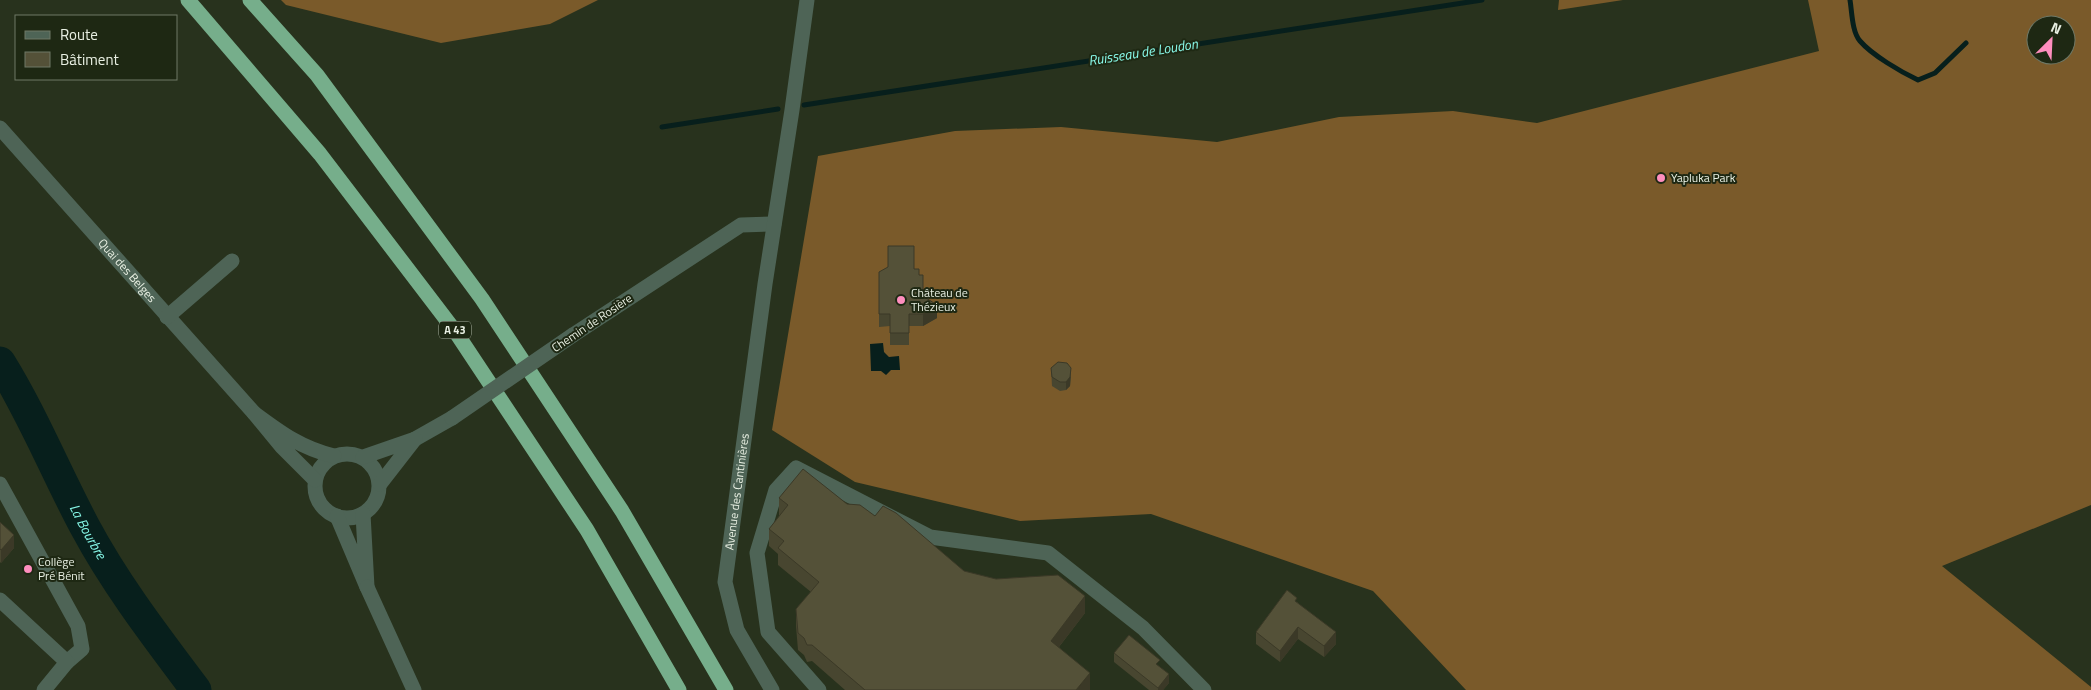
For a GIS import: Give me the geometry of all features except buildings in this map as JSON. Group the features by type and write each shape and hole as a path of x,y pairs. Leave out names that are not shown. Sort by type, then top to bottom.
{"highway":[{"name":"A 43","path":"188,0 320,154 456,331 587,530 679,690"},
{"path":"250,0 317,75 482,299 622,511 726,690"}],"street":[{"path":"774,224 807,0"},
{"name":"Quai des Belges","path":"0,128 254,413 282,447 315,480"},
{"name":"Avenue des Cantinières","path":"772,690 736,630 725,582 774,224"},
{"name":"Chemin de Rosière","path":"363,457 416,439 452,418 573,335 741,225 774,224"},
{"path":"168,317 232,261"},
{"name":"Quai des Belges","path":"254,413 288,438 312,450 334,456"},
{"name":"Chemin de Rosière","path":"380,484 416,439"},
{"path":"343,453 363,457 372,464 377,473 380,484 376,501 363,514 346,518 328,512 317,498 315,480 318,470 325,462 343,453"},
{"path":"820,690 768,632 758,553 776,490 796,468 930,537 1048,553 1143,628 1204,690"},
{"path":"0,484 78,626 82,649 67,662 44,690"},
{"path":"363,514 367,587"},
{"path":"337,516 414,690"},
{"path":"0,600 67,662"}],"shaded area":[{"path":"281,0 598,0 550,24 441,43 286,5"},
{"path":"1559,0 1623,0 1558,10"},
{"path":"1808,0 2091,0 2091,505 1942,566 2091,687 2091,690 1466,690 1373,591 1151,514 1020,521 855,482 772,430 818,156 955,131 1061,127 1217,142 1339,117 1453,111 1537,123 1819,51"}],"water":[{"path":"883,343 884,352 889,357 899,356 900,370 891,370 886,375 881,371 871,371 870,344"}],"waterway":[{"name":"Ruisseau de Loudon","path":"804,105 1482,0"},
{"name":"Ruisseau de Loudon","path":"1850,0 1854,27 1860,41 1895,68 1918,80 1935,73 1966,43"},
{"name":"Ruisseau de Loudon","path":"662,127 778,109"},
{"name":"La Bourbre","path":"0,362 34,423 74,507 97,549 138,611 196,690"}],"place":[{"name":"Yapluka Park","path":"1661,178"},
{"name":"Château de Thézieux","path":"901,300"},
{"name":"Collège Pré Bénit","path":"28,569"}]}
